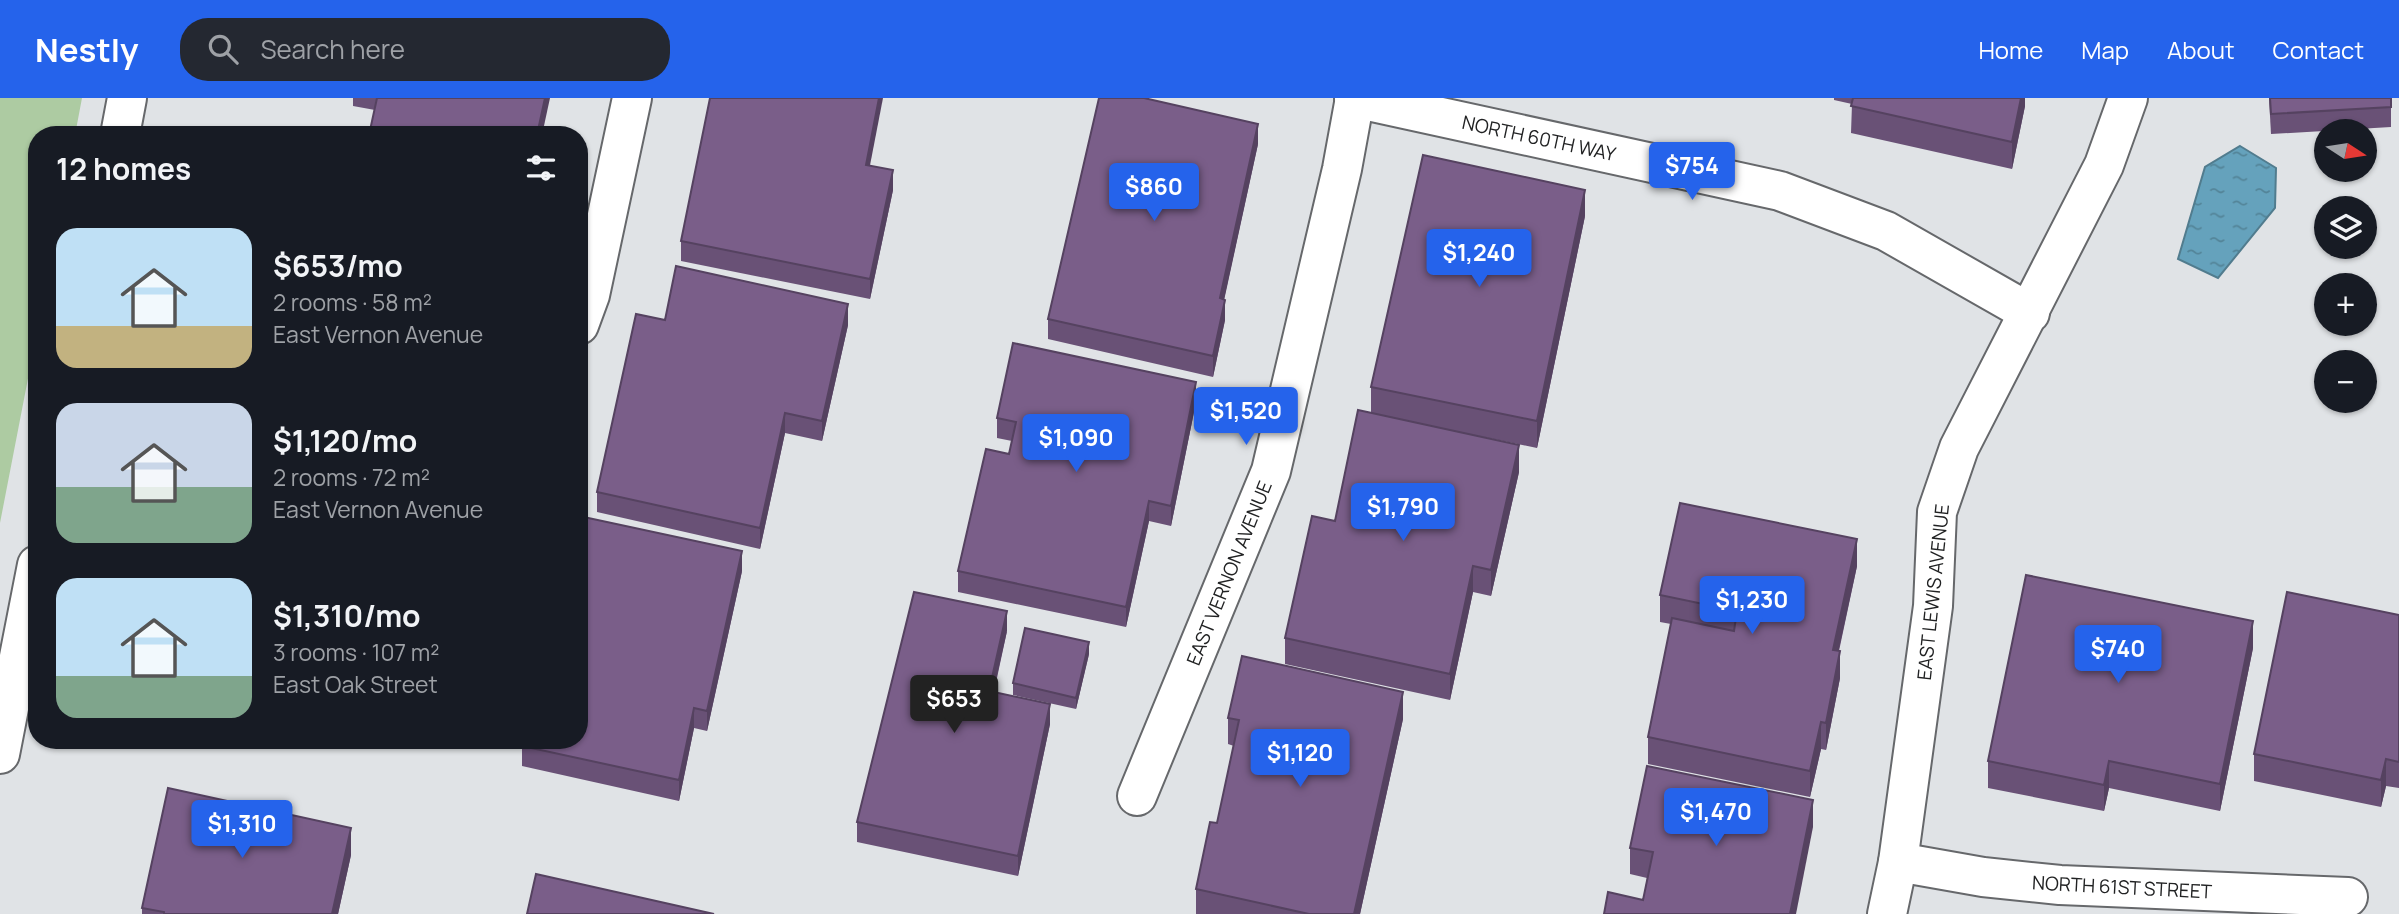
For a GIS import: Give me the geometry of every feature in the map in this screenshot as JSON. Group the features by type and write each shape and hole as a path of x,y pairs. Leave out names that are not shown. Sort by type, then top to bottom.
{"street":[{"path":"122,126 127,98"},
{"path":"588,300 632,98"},
{"name":"NORTH 60TH WAY","path":"1355,98 1422,105 1780,191 1886,231 2030,313"},
{"name":"EAST VERNON AVENUE","path":"1137,796 1270,471 1342,169 1355,98"},
{"name":"EAST LEWIS AVENUE","path":"1887,914 1898,862 1933,606 1937,512 1959,448 2104,165 2128,98"},
{"path":"0,754 28,611"},
{"name":"NORTH 61ST STREET","path":"1898,862 1983,877 2060,885 2348,897"}],"green space":[{"path":"0,98 82,98 77,126 28,126 28,378 0,523"}],"water":[{"path":"2240,146 2276,168 2275,208 2218,278 2178,259 2205,167"}],"building":[{"path":"377,98 545,98 539,126 371,126"},
{"path":"710,98 879,98 866,165 893,170 870,279 681,241"},
{"path":"1099,98 1144,98 1258,124 1220,298 1225,300 1213,356 1048,319"},
{"path":"1853,98 2021,98 2012,142 1851,106"},
{"path":"2270,98 2391,98 2391,107 2271,114"},
{"path":"1423,155 1585,190 1537,421 1371,387"},
{"path":"676,266 848,304 822,421 785,413 760,528 597,492 636,314 665,320"},
{"path":"1013,343 1196,382 1171,506 1149,501 1126,607 958,571 986,449 1009,454 1016,422 997,418"},
{"path":"1358,410 1519,445 1491,570 1473,566 1450,674 1285,638 1312,516 1335,521"},
{"path":"1680,503 1857,539 1833,650 1840,651 1826,723 1821,722 1810,771 1648,737 1672,618 1734,631 1737,611 1660,595"},
{"path":"588,518 742,551 707,711 694,708 679,780 536,749 588,749"},
{"path":"2026,575 2253,621 2220,784 2109,761 2104,785 1988,761"},
{"path":"914,592 1007,611 989,691 1050,704 1018,856 857,822"},
{"path":"2287,592 2399,615 2399,762 2386,759 2381,780 2254,754"},
{"path":"1025,628 1089,642 1076,698 1013,683"},
{"path":"1242,656 1403,692 1354,914 1309,914 1196,889 1210,822 1217,823 1239,720 1228,718"},
{"path":"1647,766 1813,800 1790,914 1604,914 1608,892 1643,900 1653,852 1630,848"},
{"path":"168,788 351,828 332,914 164,914 142,908"},
{"path":"536,874 714,914 527,914"}]}
